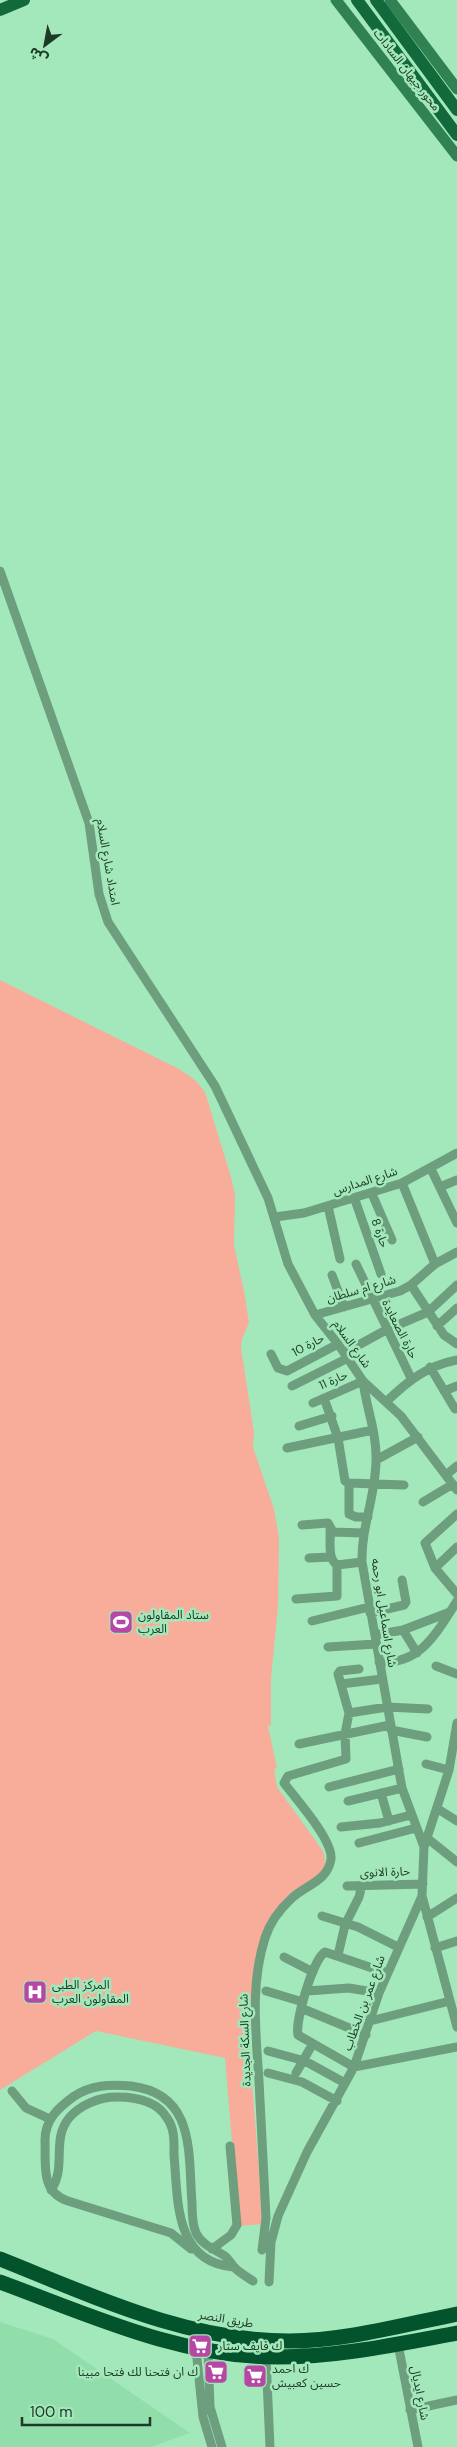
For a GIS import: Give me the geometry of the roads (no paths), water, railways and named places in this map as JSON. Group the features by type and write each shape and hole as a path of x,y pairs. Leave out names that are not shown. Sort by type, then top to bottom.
{"highway":[{"name":"طريق النصر","path":"0,2259 153,2318 236,2338 282,2341 316,2340 457,2314"},
{"path":"0,2282 133,2331 202,2350 266,2357 326,2355 457,2333"}],"main road":[{"path":"0,10 24,0"},
{"name":"محور جيهان السادات","path":"336,0 457,156"},
{"name":"محور جيهان السادات","path":"357,0 457,135"},
{"name":"محور جيهان السادات","path":"376,0 457,110"},
{"path":"390,0 457,89"}],"street":[{"name":"امتداد شارع السلام","path":"0,570 89,822 104,913 215,1086 258,1175 275,1217"},
{"name":"شارع المدارس","path":"275,1217 295,1215 355,1200 402,1183 431,1169 457,1153"},
{"path":"431,1169 457,1223"},
{"path":"440,1187 457,1180"},
{"path":"402,1183 435,1264"},
{"path":"372,1194 392,1240"},
{"name":"حارة 8","path":"355,1200 381,1274"},
{"path":"328,1206 340,1259"},
{"name":"شارع السلام","path":"275,1217 288,1264 315,1315 338,1344 363,1381 387,1401 418,1437 455,1487"},
{"name":"شارع ام سلطان","path":"315,1315 400,1291 411,1285 435,1264 457,1252"},
{"name":"حارة الصعايدة","path":"356,1264 370,1299 411,1378"},
{"path":"332,1275 344,1306"},
{"path":"411,1285 444,1335 457,1344"},
{"path":"292,1386 346,1356 386,1330 428,1312 457,1285"},
{"path":"438,1326 457,1308"},
{"name":"حارة 10","path":"271,1354 278,1368 287,1371 338,1344"},
{"path":"387,1401 411,1378 430,1367 457,1360"},
{"path":"430,1367 455,1409"},
{"name":"حارة 11","path":"313,1403 363,1381"},
{"name":"شارع اسماعيل ابو رحمه","path":"363,1381 373,1430 376,1460 374,1485 363,1533 362,1562 402,1788 416,1828 426,1842"},
{"path":"444,1391 457,1386"},
{"path":"324,1398 332,1416 338,1438 343,1476 349,1484 349,1514 356,1517 368,1516"},
{"path":"299,1426 332,1416"},
{"path":"287,1448 373,1430"},
{"path":"376,1460 418,1437"},
{"path":"446,1475 457,1466"},
{"path":"349,1484 404,1485"},
{"path":"423,1502 455,1487"},
{"path":"457,1514 425,1543 435,1568 457,1594"},
{"path":"296,1599 338,1596 337,1565 331,1557 328,1523 302,1526"},
{"path":"330,1530 363,1533"},
{"path":"435,1568 457,1548"},
{"path":"309,1558 331,1557"},
{"path":"337,1565 362,1562"},
{"path":"312,1621 404,1605 406,1602 402,1580"},
{"path":"379,1662 393,1663 406,1660 417,1653 436,1634 457,1601"},
{"path":"328,1646 376,1640 450,1612"},
{"path":"403,1630 417,1653"},
{"path":"436,1666 457,1674"},
{"path":"345,1734 349,1713 338,1674 340,1671 359,1669"},
{"path":"340,1684 382,1679"},
{"path":"349,1713 387,1707 428,1709"},
{"name":"شارع عمر بن الخطاب","path":"270,2282 269,2255 278,2216 307,2152 337,2101 354,2067 379,1993 398,1946 422,1896 426,1842 438,1809 455,1748 457,1723"},
{"path":"299,1744 391,1727 427,1737"},
{"name":"شارع السكة الجديدة","path":"262,2250 266,2218 255,2020 260,1960 266,1937 275,1916 294,1896 317,1882 327,1872 331,1858 329,1844 284,1783 288,1776 343,1762 347,1756 345,1734"},
{"path":"426,1764 449,1770"},
{"path":"329,1787 399,1769"},
{"path":"348,1801 402,1788"},
{"path":"381,1793 389,1821"},
{"path":"438,1809 457,1821"},
{"path":"341,1827 389,1821 411,1815"},
{"path":"359,1843 416,1828"},
{"path":"426,1842 457,1862"},
{"name":"حارة الانوى","path":"347,1886 423,1884"},
{"path":"338,1955 345,1925 359,1897 362,1886"},
{"path":"422,1896 435,1948 453,2005 457,2027"},
{"path":"427,1917 456,1901"},
{"path":"322,1916 345,1925 358,1927 398,1946"},
{"path":"435,1948 457,1942"},
{"path":"387,1973 338,1955 325,1952 321,1954 302,2005 296,2030 298,2035 312,2045 354,2067 457,2047"},
{"path":"284,1957 313,1972"},
{"path":"307,1991 349,1988 379,1993"},
{"path":"266,1991 302,2005 366,2035"},
{"path":"370,2021 453,2005"},
{"path":"296,2073 312,2045"},
{"path":"268,2051 302,2060 345,2084"},
{"path":"268,2072 302,2082 337,2101"},
{"path":"233,2267 227,2257 199,2238 194,2226 186,2137 180,2115 164,2097 149,2089 111,2085 88,2090 60,2106 50,2120 45,2136 46,2173 47,2182 51,2190 64,2200 171,2233 191,2249 195,2249 214,2262 233,2267 253,2281"},
{"path":"88,2090 93,2102"},
{"path":"12,2091 26,2108 50,2120"},
{"path":"51,2190 60,2169 59,2140 63,2127 76,2111 93,2102 118,2097 144,2100 156,2106 169,2119 173,2134 181,2225 195,2249"},
{"path":"169,2119 180,2115"},
{"path":"214,2262 216,2251 232,2235 236,2225 230,2146"},
{"path":"181,2225 194,2226"},
{"name":"شارع ايديال","path":"398,2344 418,2447"},
{"path":"202,2350 203,2417 212,2447"},
{"path":"202,2350 210,2407 222,2447"},
{"path":"266,2357 270,2447"},
{"path":"410,2410 457,2400"}],"place":[{"name":"ستاد المقاولون العرب","path":"121,1622"},
{"name":"المركز الطبى المقاولون العرب","path":"35,1992"},
{"name":"ك فايف ستار","path":"200,2346"},
{"name":"ك ان فتحنا لك فتحا مبينا","path":"216,2372"},
{"name":"ك احمد حسين كعبيش","path":"255,2376"}]}
